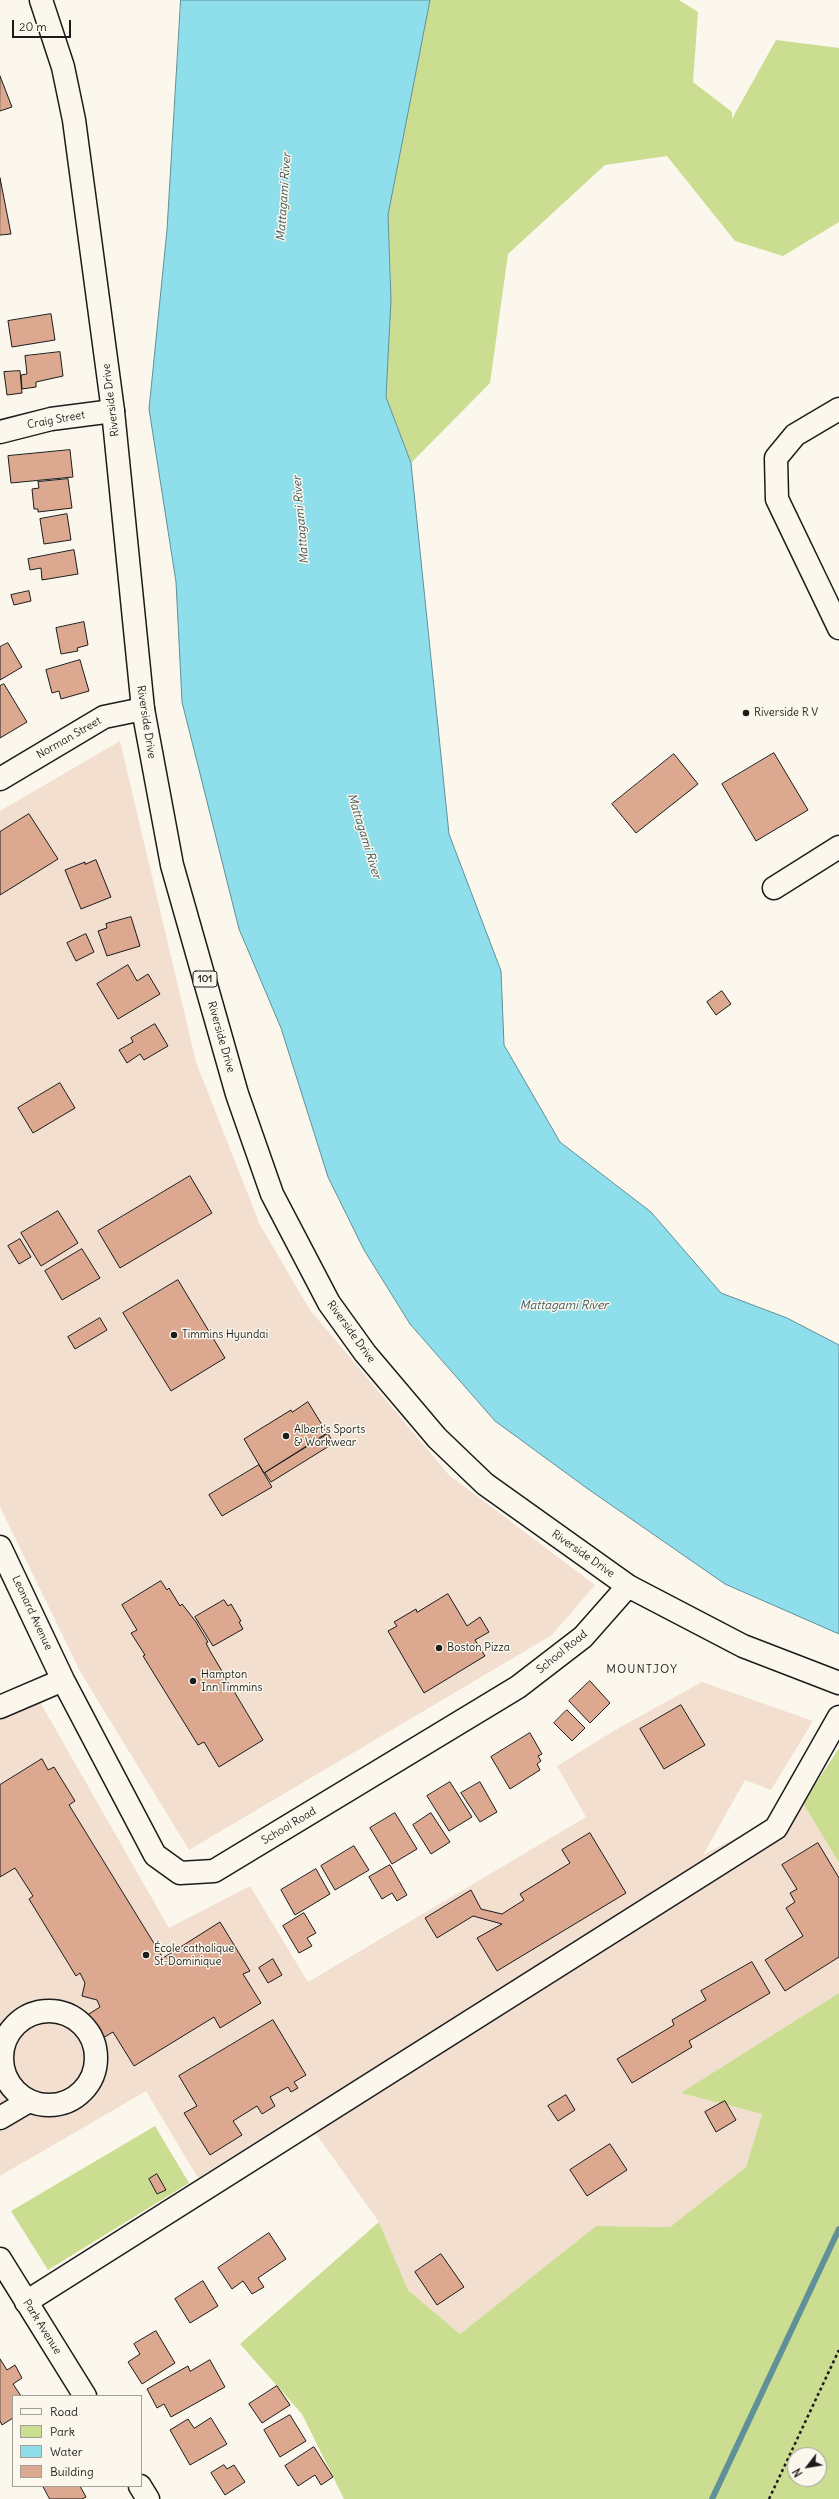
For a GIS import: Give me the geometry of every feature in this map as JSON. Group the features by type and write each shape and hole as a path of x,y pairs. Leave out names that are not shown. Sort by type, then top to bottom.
{"main road":[{"name":"Riverside Drive","path":"41,0 63,67 74,120 114,411 142,709 172,865 237,1094 272,1194 329,1303 365,1353 437,1438 481,1480 628,1586 743,1646 839,1683"},
{"path":"839,409 795,435 776,458 777,499 839,628"},
{"name":"Craig Street","path":"0,432 51,419 114,411"},
{"name":"Norman Street","path":"0,779 104,717 142,709"},
{"path":"774,888 839,847"},
{"name":"Leonard Avenue","path":"0,1547 63,1680"},
{"name":"School Road","path":"63,1680 155,1856 180,1873 214,1871 518,1687 583,1637 628,1586"},
{"path":"0,1707 63,1680"},
{"path":"26,2302 776,1828 839,1717"},
{"path":"0,2118 30,2101 44,2105 60,2104 74,2098 86,2087 90,2080 96,2057 93,2042 84,2028 72,2017 58,2012 43,2012 29,2016 16,2024 7,2037 2,2051 3,2066 8,2080 17,2093 30,2101"},
{"name":"Park Avenue","path":"0,2258 83,2395"},
{"path":"141,2487 148,2499"}],"path":[{"path":"769,2499 839,2350"}],"shaded area":[{"path":"120,741 196,1062 260,1225 310,1310 449,1475 595,1585 552,1635 189,1850 81,1673 0,1507 0,811"},
{"path":"702,1682 813,1721 771,1790 745,1780 703,1855 803,1803 839,1863 839,1993 682,2093 762,2114 746,2167 670,2227 596,2226 460,2334 408,2290 379,2222 301,2113 198,2178 146,2091 0,2176 0,1718 40,1702 169,1928 250,1886 308,1982 586,1817 557,1766 617,1729"}],"green space":[{"path":"430,0 679,0 698,12 693,82 732,112 732,119 776,40 839,48 839,222 783,256 735,241 667,156 605,165 508,254 490,383 411,463 386,397 391,283 388,215"},
{"path":"839,1748 839,1863 803,1803"},
{"path":"839,1993 839,2499 344,2499 302,2414 240,2344 379,2222 408,2290 460,2334 596,2226 670,2227 746,2167 762,2114 681,2093"},
{"path":"155,2126 189,2183 48,2270 11,2211"}],"water":[{"name":"Mattagami River","path":"181,0 430,0 388,215 391,300 386,397 411,463 449,834 501,971 504,1045 560,1142 651,1212 721,1293 787,1318 839,1345 839,1634 725,1584 588,1489 495,1421 410,1324 364,1250 328,1177 281,1028 239,929 182,702 176,582 149,409 167,230"}],"building":[{"path":"0,76 12,107 0,111"},
{"path":"0,178 11,234 0,235"},
{"path":"51,314 55,340 12,347 8,321"},
{"path":"60,352 63,376 36,382 36,387 22,389 21,375 27,374 25,356"},
{"path":"20,371 22,393 7,395 4,372"},
{"path":"70,450 73,477 11,483 8,456"},
{"path":"68,479 72,508 38,512 38,509 34,509 32,489 39,488 38,482"},
{"path":"67,514 71,540 44,544 40,519"},
{"path":"74,550 78,574 42,580 41,568 30,570 28,559"},
{"path":"29,591 31,601 14,605 11,595"},
{"path":"84,622 88,645 77,648 78,651 61,654 56,628"},
{"path":"8,643 22,667 0,680 0,647"},
{"path":"80,660 89,691 61,699 59,691 52,693 46,670"},
{"path":"4,684 27,722 0,738 0,686"},
{"path":"774,753 808,810 756,841 722,784"},
{"path":"674,754 698,784 636,833 612,804"},
{"path":"29,814 58,859 0,895 0,832"},
{"path":"96,860 111,897 81,909 65,870 85,862 85,864"},
{"path":"131,917 140,946 107,956 98,931 107,928 106,924"},
{"path":"86,934 94,952 76,961 67,943"},
{"path":"128,965 137,981 148,974 160,994 118,1019 97,984"},
{"path":"722,991 731,1004 716,1015 707,1002"},
{"path":"155,1024 168,1046 144,1060 140,1054 127,1063 119,1050 133,1042 131,1038"},
{"path":"60,1083 75,1108 33,1133 18,1108"},
{"path":"190,1176 212,1213 120,1268 98,1231"},
{"path":"58,1211 78,1243 41,1266 21,1233"},
{"path":"20,1239 31,1257 19,1264 8,1246"},
{"path":"82,1249 100,1278 62,1300 45,1271"},
{"name":"Timmins Hyundai","path":"178,1280 225,1358 171,1391 123,1313"},
{"path":"100,1318 107,1330 75,1349 68,1337"},
{"name":"Albert's Sports & Workwear","path":"308,1402 327,1433 264,1473 244,1439 291,1410 292,1412"},
{"path":"328,1434 334,1443 271,1482 265,1473"},
{"path":"259,1465 272,1487 222,1516 209,1495"},
{"name":"Hampton Inn Timmins","path":"161,1581 167,1590 169,1588 180,1606 182,1604 196,1622 208,1642 206,1643 210,1651 263,1740 219,1767 204,1742 198,1745 143,1656 145,1655 131,1633 137,1630 122,1605"},
{"name":"Boston Pizza","path":"448,1594 467,1626 480,1617 489,1632 475,1640 485,1656 424,1693 388,1631 397,1626 394,1622 416,1609 417,1612"},
{"path":"224,1600 228,1606 231,1604 241,1621 239,1622 243,1629 213,1646 195,1617"},
{"path":"590,1681 610,1703 590,1723 569,1701"},
{"path":"681,1705 705,1745 664,1769 640,1729"},
{"path":"567,1710 585,1728 572,1741 554,1723"},
{"path":"530,1733 542,1754 538,1756 541,1761 537,1764 540,1770 510,1789 491,1757"},
{"path":"42,1759 48,1770 54,1767 75,1801 69,1805 163,1958 220,1922 250,1971 243,1974 261,2003 220,2028 214,2017 134,2066 113,2032 98,2041 84,2017 100,2007 97,2000 82,1996 85,1983 80,1973 76,1976 29,1899 33,1896 15,1868 0,1877 0,1785"},
{"path":"450,1782 472,1817 449,1831 427,1796"},
{"path":"480,1782 497,1812 480,1822 461,1793"},
{"path":"395,1813 417,1849 392,1864 370,1828"},
{"path":"431,1813 450,1842 431,1854 413,1825"},
{"path":"590,1833 626,1893 497,1971 477,1938 502,1924 473,1916 437,1938 425,1918 471,1890 481,1909 502,1914 524,1900 520,1894 570,1863 562,1850"},
{"path":"818,1843 839,1878 839,1957 785,1991 765,1960 803,1936 786,1908 795,1902 790,1893 797,1889 782,1865"},
{"path":"354,1846 369,1870 335,1890 321,1866"},
{"path":"390,1865 407,1895 397,1901 392,1893 382,1899 369,1877"},
{"path":"316,1869 330,1894 295,1915 281,1890"},
{"path":"304,1913 316,1933 307,1938 312,1946 299,1953 283,1926"},
{"path":"273,1959 282,1975 268,1983 259,1968"},
{"path":"752,1962 770,1993 689,2041 692,2047 632,2083 617,2059 674,2025 672,2020 706,2000 701,1991"},
{"path":"273,2020 306,2075 294,2082 298,2088 291,2092 288,2087 270,2097 275,2106 262,2114 257,2106 233,2121 242,2135 210,2155 184,2113 197,2106 179,2076"},
{"path":"566,2095 575,2110 558,2121 548,2106"},
{"path":"725,2101 736,2120 716,2132 705,2112"},
{"path":"610,2144 627,2170 587,2196 570,2170"},
{"path":"157,2174 166,2190 157,2194 149,2179"},
{"path":"269,2233 286,2259 258,2278 264,2287 252,2294 243,2281 232,2289 218,2268"},
{"path":"441,2254 464,2287 437,2305 415,2272"},
{"path":"203,2281 218,2306 190,2323 175,2299"},
{"path":"156,2331 175,2363 142,2384 128,2362 140,2354 134,2344"},
{"path":"0,2359 7,2370 15,2365 22,2378 13,2384 20,2395 12,2395 12,2419 2,2425 0,2421"},
{"path":"210,2360 225,2387 171,2417 164,2404 157,2408 147,2389 188,2366 190,2371"},
{"path":"277,2386 290,2405 262,2423 249,2404"},
{"path":"290,2415 306,2441 280,2457 264,2430"},
{"path":"211,2418 227,2444 190,2465 170,2430 188,2419 194,2428"},
{"path":"314,2447 333,2477 321,2485 315,2475 298,2486 285,2466"},
{"path":"224,2465 227,2469 234,2465 245,2482 225,2495 211,2473"},
{"path":"44,2487 81,2487 86,2497 82,2499 50,2499"}],"waterway":[{"path":"712,2499 839,2229"}],"place":[{"name":"Riverside R V","path":"746,713"},
{"name":"Timmins Hyundai","path":"174,1335"},
{"name":"Albert's Sports & Workwear","path":"286,1436"},
{"name":"Boston Pizza","path":"439,1648"},
{"name":"Hampton Inn Timmins","path":"193,1681"},
{"name":"École catholique St-Dominique","path":"146,1955"}],"district":[{"name":"MOUNTJOY","path":"642,1670"}]}
